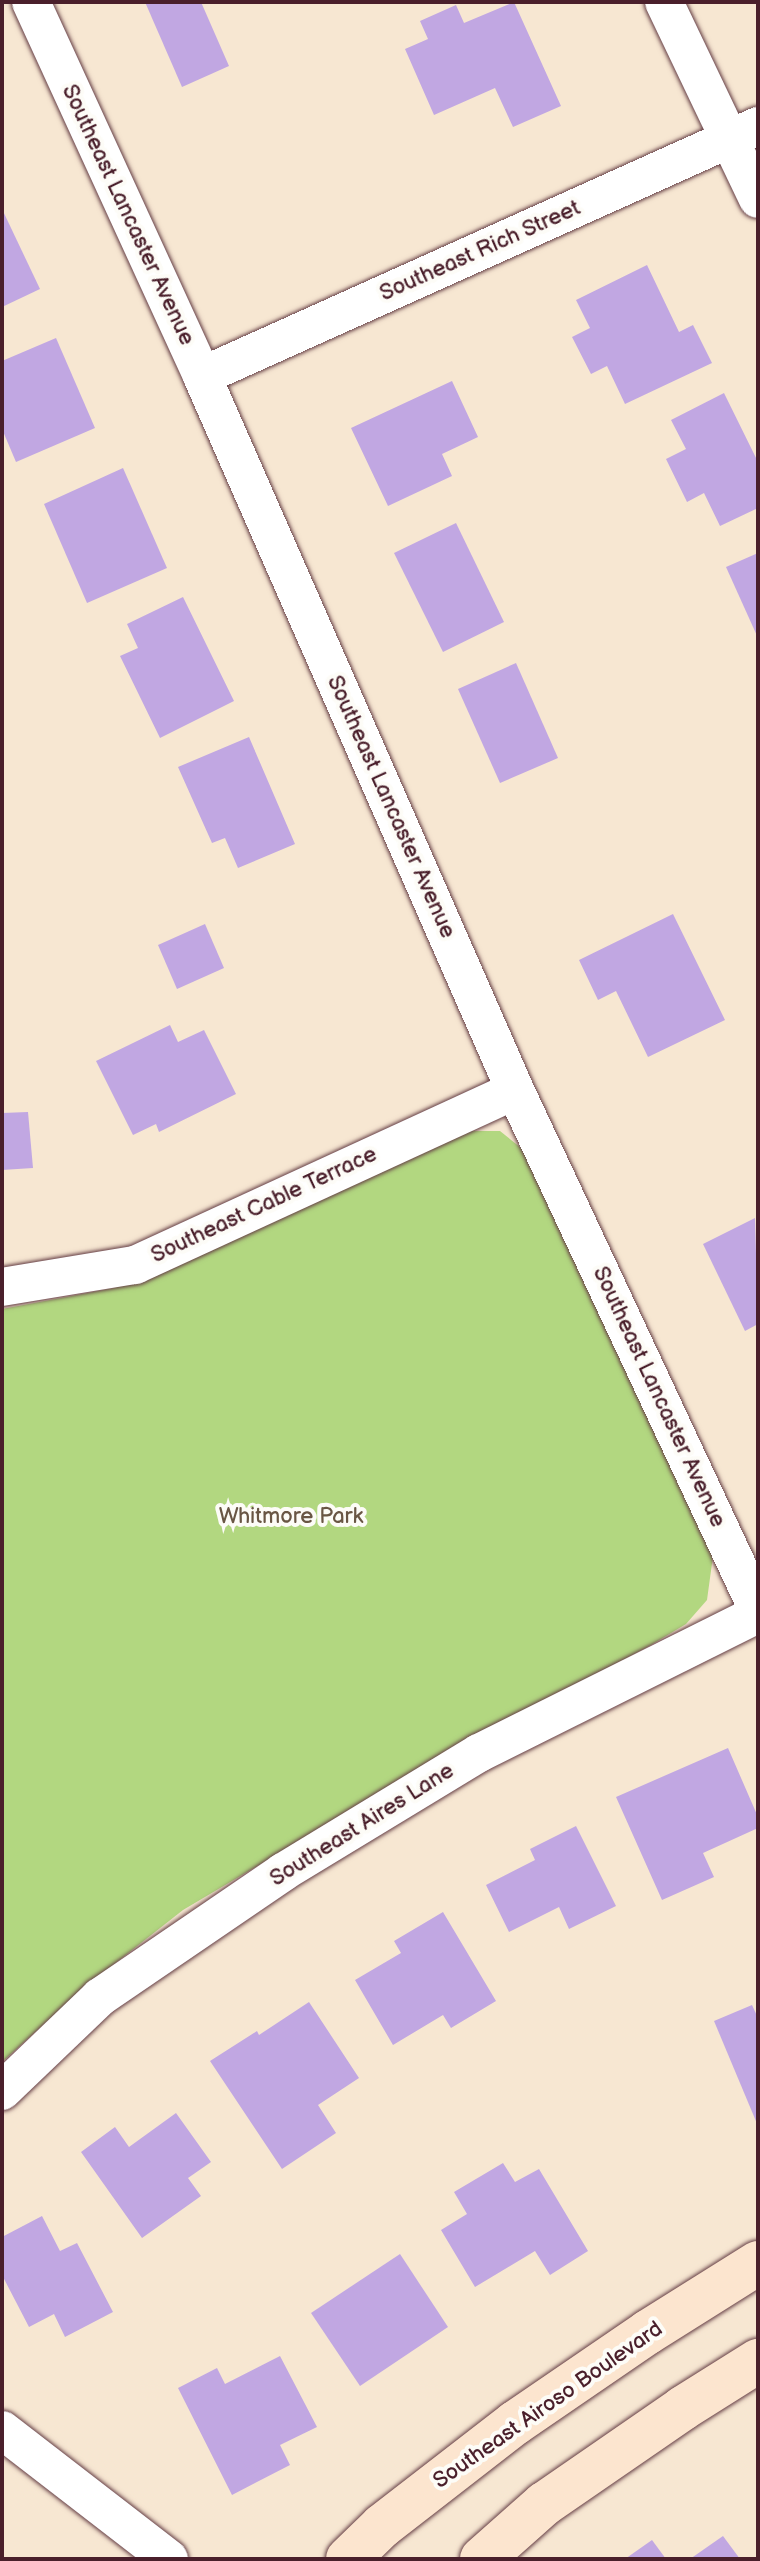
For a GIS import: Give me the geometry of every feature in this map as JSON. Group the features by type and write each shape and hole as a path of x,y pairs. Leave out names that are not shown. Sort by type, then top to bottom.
{"main road":[{"name":"Southeast Airoso Boulevard","path":"348,2559 382,2526 515,2423 758,2263"},
{"path":"482,2559 544,2504 683,2408 758,2361"}],"street":[{"name":"Southeast Lancaster Avenue","path":"31,2 202,376 515,1090 758,1612"},
{"path":"664,2 744,132 758,199"},
{"name":"Southeast Rich Street","path":"202,376 744,132"},
{"name":"Southeast Cable Terrace","path":"2,1287 135,1265 515,1090"},
{"name":"Southeast Aires Lane","path":"2,2091 100,1997 283,1872 479,1753 758,1612"},
{"path":"2,2430 169,2559"}],"green space":[{"name":"Whitmore Park","path":"471,1131 500,1131 531,1156 713,1556 707,1600 686,1624 651,1645 438,1759 183,1910 85,1987 2,2062 2,1309 114,1288 442,1139"}],"building":[{"path":"145,2 201,2 229,66 182,87"},
{"path":"514,2 561,106 513,127 495,88 434,115 405,49 428,39 420,21 456,5 464,23"},
{"path":"2,209 40,289 2,307"},
{"path":"647,265 679,332 693,325 712,363 625,404 607,366 591,374 572,337 590,328 576,300"},
{"path":"56,338 95,428 16,462 2,429 2,361"},
{"path":"452,381 478,437 442,454 452,476 388,506 351,428"},
{"path":"724,393 758,462 758,508 720,526 704,493 687,502 666,459 686,449 671,420"},
{"path":"123,468 167,568 87,603 44,504"},
{"path":"456,523 504,622 443,652 394,553"},
{"path":"758,553 758,638 726,567"},
{"path":"183,597 234,701 160,738 120,656 138,648 127,624"},
{"path":"516,663 558,758 500,783 458,689"},
{"path":"249,737 295,844 238,868 225,838 212,843 178,767"},
{"path":"673,914 725,1020 648,1057 616,991 598,1000 579,960"},
{"path":"205,924 224,968 177,989 158,945"},
{"path":"170,1025 178,1042 204,1030 236,1094 159,1132 156,1124 133,1135 96,1061"},
{"path":"28,1112 33,1168 2,1170 2,1113"},
{"path":"755,1218 758,1324 745,1331 703,1244"},
{"path":"728,1748 758,1817 758,1828 703,1853 714,1877 662,1900 616,1797"},
{"path":"576,1826 616,1906 569,1929 559,1907 509,1932 486,1885 535,1860 530,1849"},
{"path":"443,1912 496,2001 451,2028 443,2015 393,2045 355,1980 401,1953 394,1941"},
{"path":"309,2002 359,2078 318,2105 336,2133 282,2169 210,2061 257,2031 259,2035"},
{"path":"752,2005 758,2018 758,2126 714,2021"},
{"path":"176,2113 211,2162 188,2178 201,2196 142,2238 81,2152 115,2127 129,2147"},
{"path":"503,2163 515,2182 539,2169 588,2251 550,2275 535,2251 475,2287 441,2230 467,2214 454,2192"},
{"path":"42,2216 60,2251 77,2243 113,2312 65,2337 54,2314 29,2327 2,2275 2,2237"},
{"path":"400,2254 448,2327 360,2386 311,2313"},
{"path":"280,2356 317,2427 280,2445 290,2465 232,2495 178,2388 217,2368 225,2384"},
{"path":"723,2536 740,2559 690,2559"},
{"path":"652,2540 666,2559 625,2559"}]}
